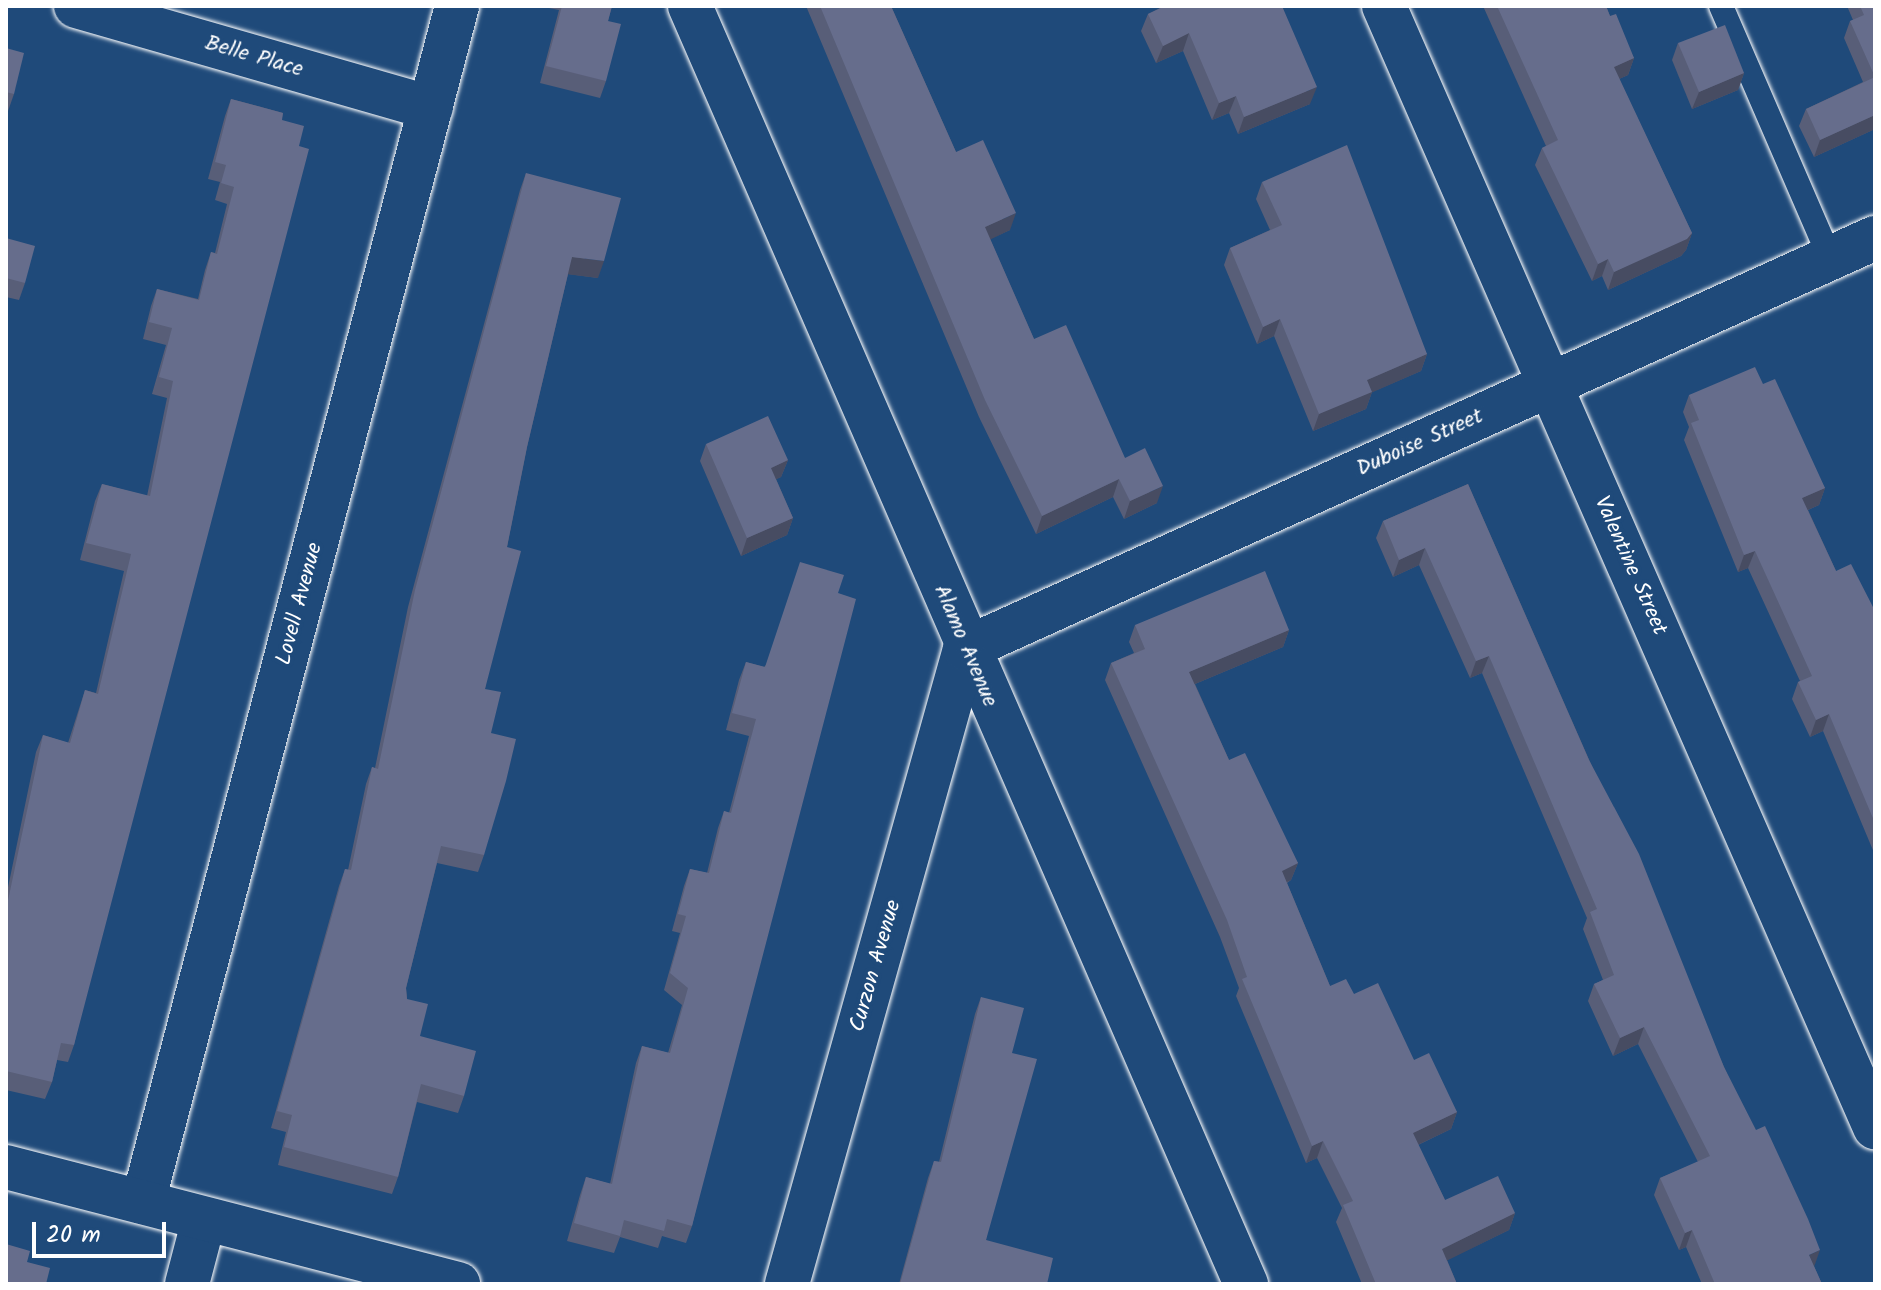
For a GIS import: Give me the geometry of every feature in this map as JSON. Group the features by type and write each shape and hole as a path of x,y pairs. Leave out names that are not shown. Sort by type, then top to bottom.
{"street":[{"name":"Belle Place","path":"76,6 431,108"},
{"name":"Lovell Avenue","path":"143,1202 457,6"},
{"name":"Alamo Avenue","path":"690,6 965,649 1246,1284"},
{"name":"Valentine Street","path":"1384,6 1875,1127"},
{"name":"Duboise Street","path":"965,649 1875,238"},
{"name":"Curzon Avenue","path":"787,1284 965,649"},
{"path":"6,1167 458,1284"},
{"path":"187,1284 204,1219"}],"lane":[{"path":"1721,6 1830,258"}],"building":[{"path":"562,6 612,6 608,21 621,24 606,81 546,66"},
{"path":"820,6 891,6 956,152 983,140 1016,213 985,227 1034,339 1066,325 1125,458 1145,448 1163,486 1130,501 1119,479 1042,516 985,400"},
{"path":"1165,6 1282,6 1317,87 1244,117 1236,96 1219,103 1189,33 1163,46 1148,14"},
{"path":"1497,6 1606,6 1610,16 1616,14 1634,58 1614,67 1692,233 1687,239 1614,272 1608,259 1598,264 1542,148 1558,140"},
{"path":"1860,6 1875,6 1875,77 1850,21 1864,15"},
{"path":"1725,25 1744,73 1699,92 1678,43"},
{"path":"6,48 24,53 14,94 6,92"},
{"path":"1875,77 1875,115 1820,140 1806,109"},
{"path":"231,99 283,113 282,120 304,126 299,146 309,149 74,1045 61,1043 52,1082 6,1071 6,910 43,735 70,743 85,690 98,694 131,554 86,543 102,484 150,496 173,381 159,377 172,328 149,322 157,289 199,300 211,252 217,254 234,187 221,183 226,165 215,162"},
{"path":"1347,145 1427,354 1367,380 1372,392 1319,414 1280,319 1263,327 1230,248 1282,225 1262,182"},
{"path":"526,173 621,198 604,261 572,257 507,547 521,551 485,689 501,692 491,733 516,739 506,781 484,855 441,846 406,988 407,999 428,1004 420,1036 476,1051 464,1096 421,1084 398,1177 284,1147 292,1115 277,1111 345,869 351,870 372,767 378,769 415,590"},
{"path":"6,238 35,246 25,283 6,278"},
{"path":"1755,367 1763,384 1775,379 1825,488 1802,498 1836,571 1851,564 1875,611 1875,823 1829,714 1816,720 1798,682 1812,676 1755,551 1744,555 1691,423 1699,420 1689,395"},
{"path":"768,416 788,460 771,468 793,518 747,538 706,444"},
{"path":"1468,484 1589,760 1639,854 1724,1067 1756,1130 1765,1126 1808,1219 1820,1250 1809,1255 1822,1284 1715,1284 1692,1230 1685,1233 1660,1178 1710,1156 1644,1027 1620,1038 1594,984 1614,975 1590,912 1597,909 1489,656 1476,661 1425,548 1399,560 1383,521"},
{"path":"800,562 844,575 838,593 856,599 692,1226 667,1219 664,1231 624,1220 620,1236 574,1223 586,1177 612,1184 642,1046 670,1053 688,988 670,973 686,916 678,914 690,869 709,873 724,811 731,813 756,719 732,713 746,662 765,667"},
{"path":"1265,571 1289,630 1189,672 1229,760 1245,753 1298,863 1282,871 1330,986 1346,979 1354,994 1378,983 1414,1060 1429,1053 1457,1112 1413,1133 1445,1200 1498,1176 1515,1213 1442,1249 1457,1284 1376,1284 1343,1205 1353,1201 1323,1141 1312,1146 1242,979 1247,977 1227,920 1111,663 1145,649 1135,625"},
{"path":"981,997 1024,1008 1012,1053 1037,1059 986,1240 1053,1258 1047,1284 900,1284 934,1161 941,1162"},
{"path":"6,1244 30,1251 27,1262 50,1268 46,1284 6,1284"}]}
